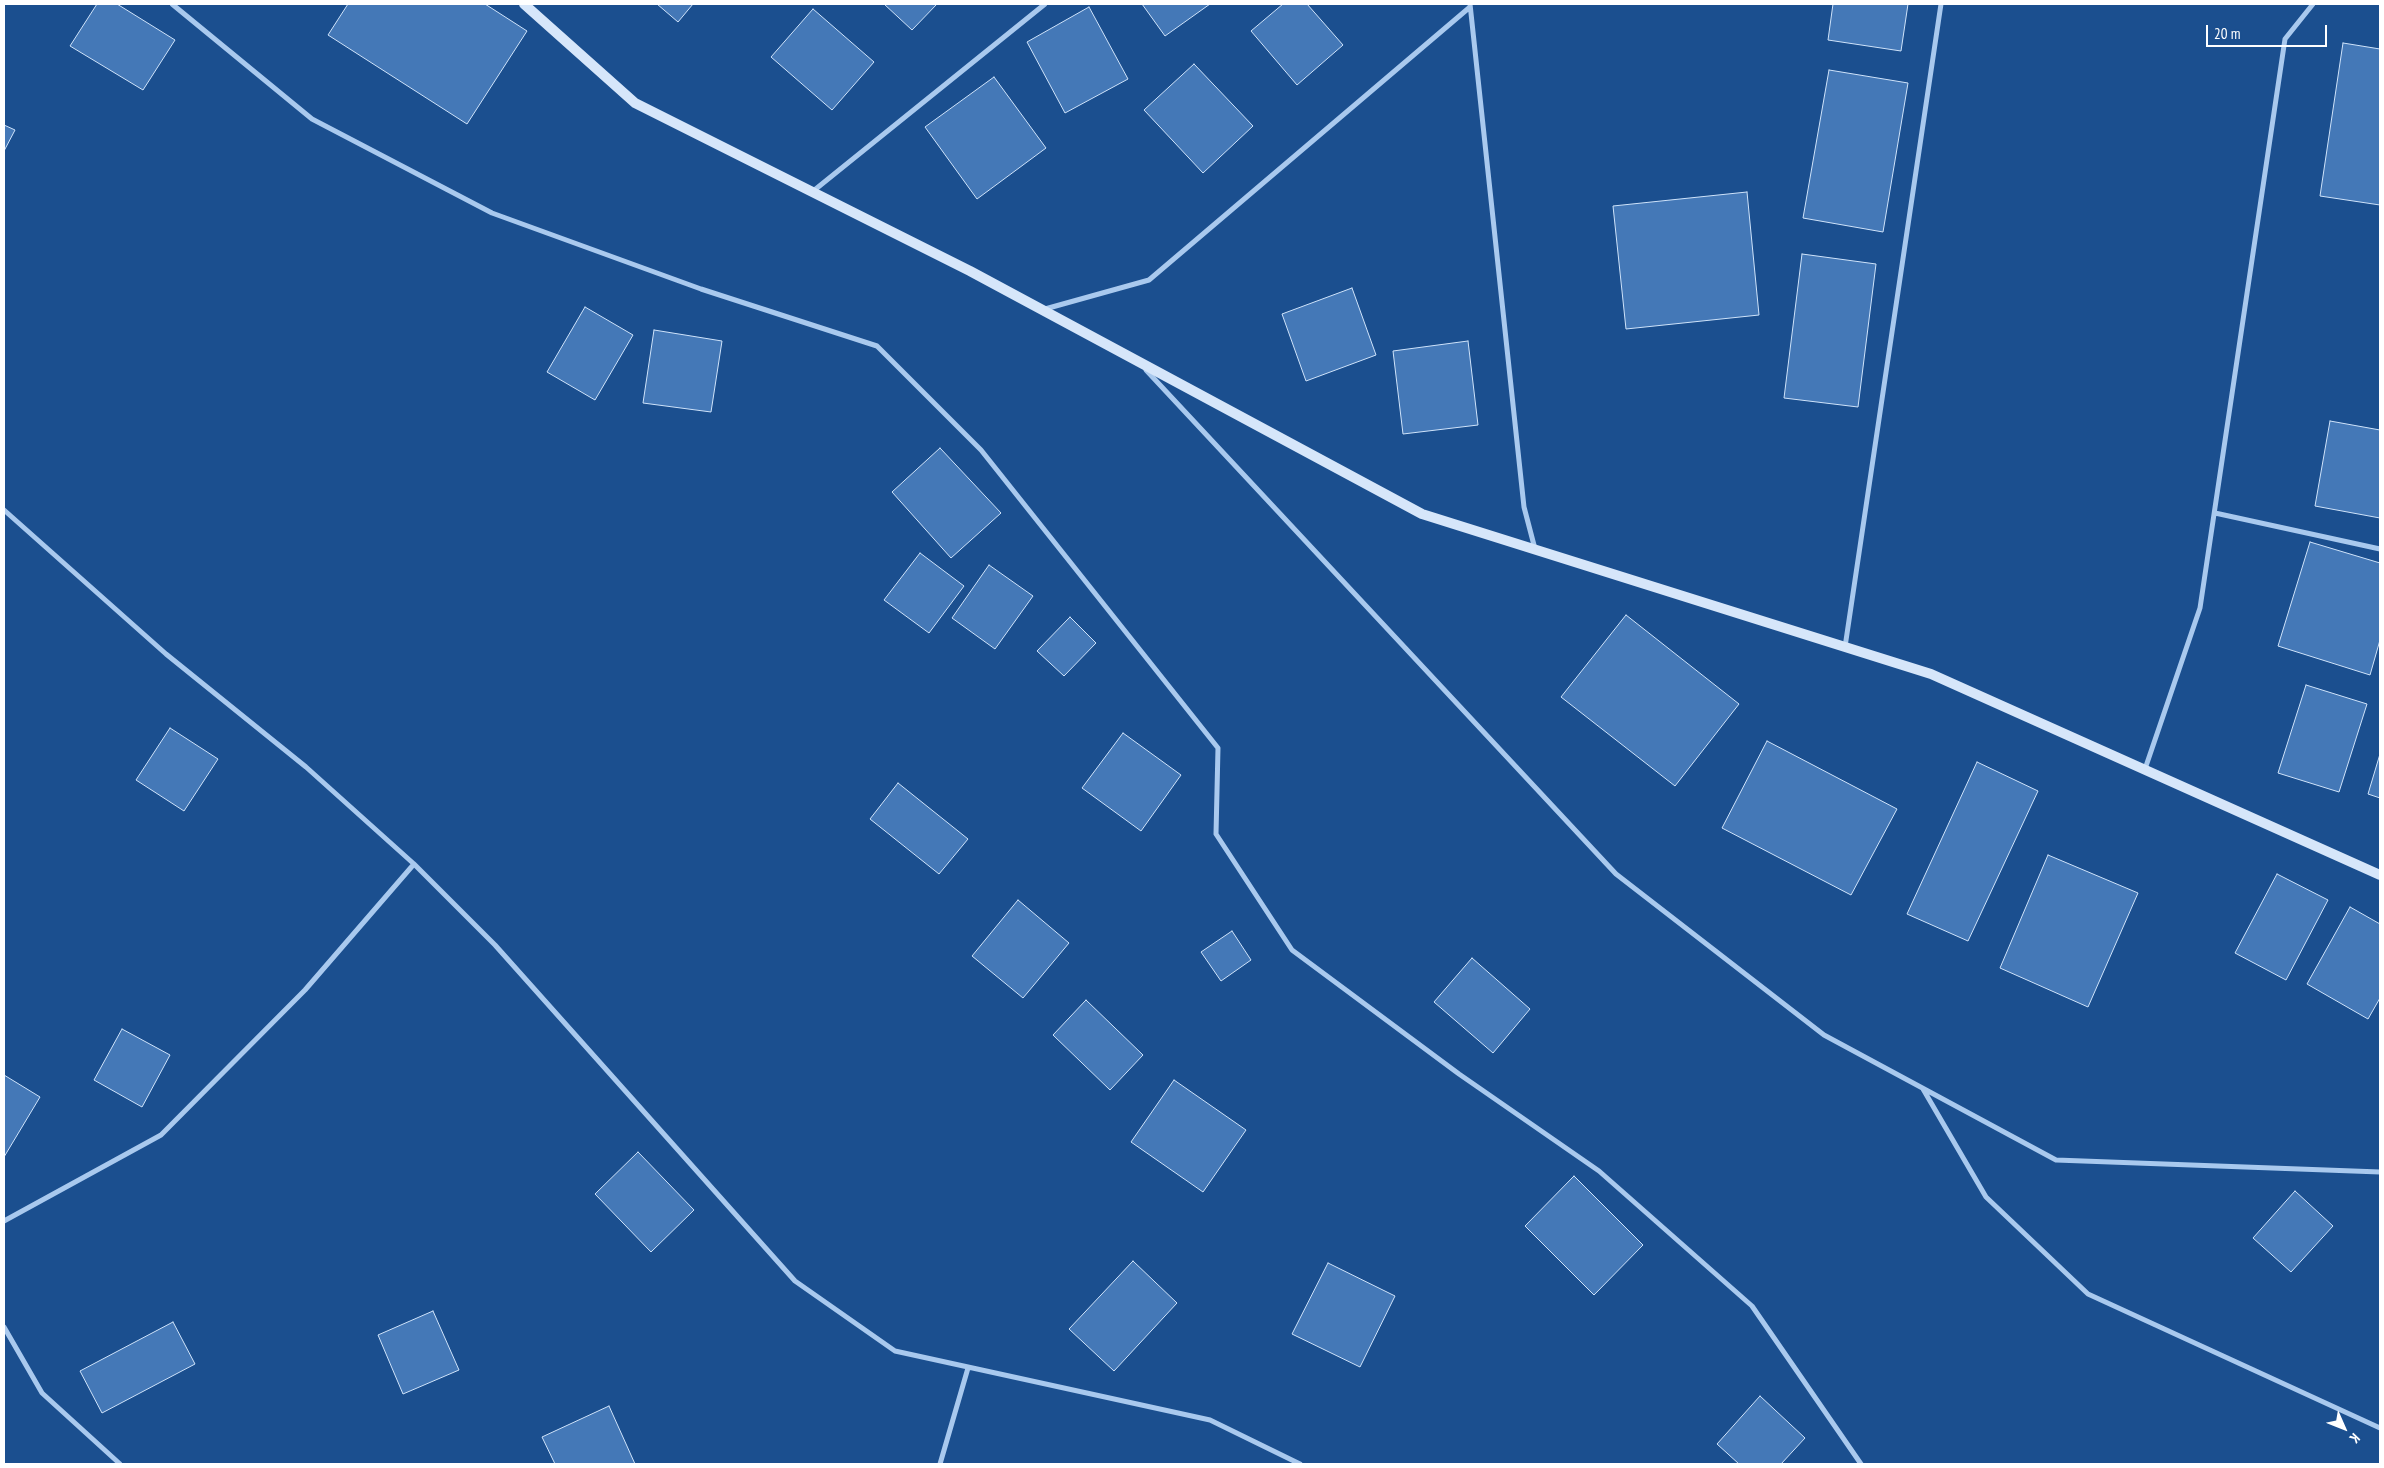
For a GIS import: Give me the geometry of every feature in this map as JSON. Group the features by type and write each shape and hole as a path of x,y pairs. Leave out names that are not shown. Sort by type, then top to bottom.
{"street":[{"path":"172,4 312,118 492,213 702,289 878,346 981,450 1218,748 1216,834 1292,950 1459,1074 1600,1171 1752,1306 1861,1464"},
{"path":"524,4 636,103 1042,310 1422,514 1931,674 2380,875"},
{"path":"812,192 1046,4"},
{"path":"1845,647 1942,4"},
{"path":"2145,770 2200,608 2285,39 2313,4"},
{"path":"1042,310 1149,280 1470,5"},
{"path":"1470,5 1524,507 1535,550"},
{"path":"1139,362 1616,874 1824,1035 2056,1160 2380,1172"},
{"path":"4,510 166,654 306,767 414,864 495,945 795,1281 895,1351 1210,1420 1300,1464"},
{"path":"2214,513 2380,549"},
{"path":"4,1221 161,1135 305,990 414,864"},
{"path":"1922,1088 1986,1197 2088,1294 2380,1428"},
{"path":"4,1327 42,1394 120,1464"},
{"path":"940,1464 968,1368"}],"building":[{"path":"97,4 117,4 175,40 143,90 70,46"},
{"path":"348,4 485,4 527,31 467,124 328,35"},
{"path":"657,4 693,4 678,22"},
{"path":"884,4 937,4 912,30"},
{"path":"1142,4 1210,4 1165,36"},
{"path":"1283,4 1307,4 1343,45 1297,85 1251,31"},
{"path":"1833,4 1908,4 1901,51 1828,40"},
{"path":"1089,7 1128,79 1065,113 1027,42"},
{"path":"813,9 874,62 832,110 771,57"},
{"path":"2343,43 2380,49 2380,205 2320,196"},
{"path":"1194,64 1253,126 1203,173 1144,110"},
{"path":"1829,70 1908,83 1883,232 1803,218"},
{"path":"994,77 1046,148 977,199 925,127"},
{"path":"4,125 15,130 4,151"},
{"path":"1747,192 1759,315 1626,329 1613,206"},
{"path":"1802,254 1876,264 1858,407 1784,398"},
{"path":"1352,288 1376,355 1306,381 1282,314"},
{"path":"585,307 633,335 595,400 547,372"},
{"path":"654,330 722,341 711,412 643,403"},
{"path":"1468,341 1478,425 1403,434 1393,351"},
{"path":"2330,421 2380,430 2380,518 2315,506"},
{"path":"940,448 1001,513 951,558 892,492"},
{"path":"2310,542 2380,563 2380,640 2370,675 2278,646"},
{"path":"920,553 964,586 929,633 884,600"},
{"path":"989,565 1033,596 995,649 952,618"},
{"path":"1626,615 1739,704 1675,786 1561,697"},
{"path":"1070,617 1096,643 1064,676 1037,651"},
{"path":"2306,685 2367,704 2339,792 2278,773"},
{"path":"170,728 218,759 184,811 136,780"},
{"path":"1123,733 1181,775 1141,831 1082,788"},
{"path":"1767,741 1897,809 1851,895 1722,828"},
{"path":"2380,754 2380,798 2368,794"},
{"path":"1977,762 2038,791 1968,941 1907,914"},
{"path":"898,783 968,839 939,874 870,819"},
{"path":"2048,855 2138,893 2088,1007 2000,968"},
{"path":"2277,874 2328,900 2286,980 2235,953"},
{"path":"1018,900 1069,943 1023,998 972,956"},
{"path":"2350,907 2380,924 2380,998 2368,1019 2307,984"},
{"path":"1232,931 1251,960 1221,981 1201,952"},
{"path":"1472,958 1530,1009 1493,1053 1434,1002"},
{"path":"1086,1000 1143,1055 1110,1090 1053,1035"},
{"path":"122,1029 170,1055 142,1107 94,1080"},
{"path":"4,1075 40,1097 4,1157"},
{"path":"1174,1080 1246,1130 1203,1192 1131,1142"},
{"path":"638,1152 694,1210 651,1252 595,1194"},
{"path":"1574,1176 1643,1245 1594,1295 1525,1226"},
{"path":"2295,1191 2333,1226 2291,1272 2253,1238"},
{"path":"1133,1261 1177,1303 1114,1371 1069,1329"},
{"path":"1328,1263 1395,1296 1360,1367 1292,1334"},
{"path":"433,1311 459,1370 403,1394 378,1335"},
{"path":"173,1322 195,1364 102,1413 80,1371"},
{"path":"1760,1396 1805,1438 1781,1464 1739,1464 1717,1444"},
{"path":"609,1406 635,1464 555,1464 542,1437"}]}
